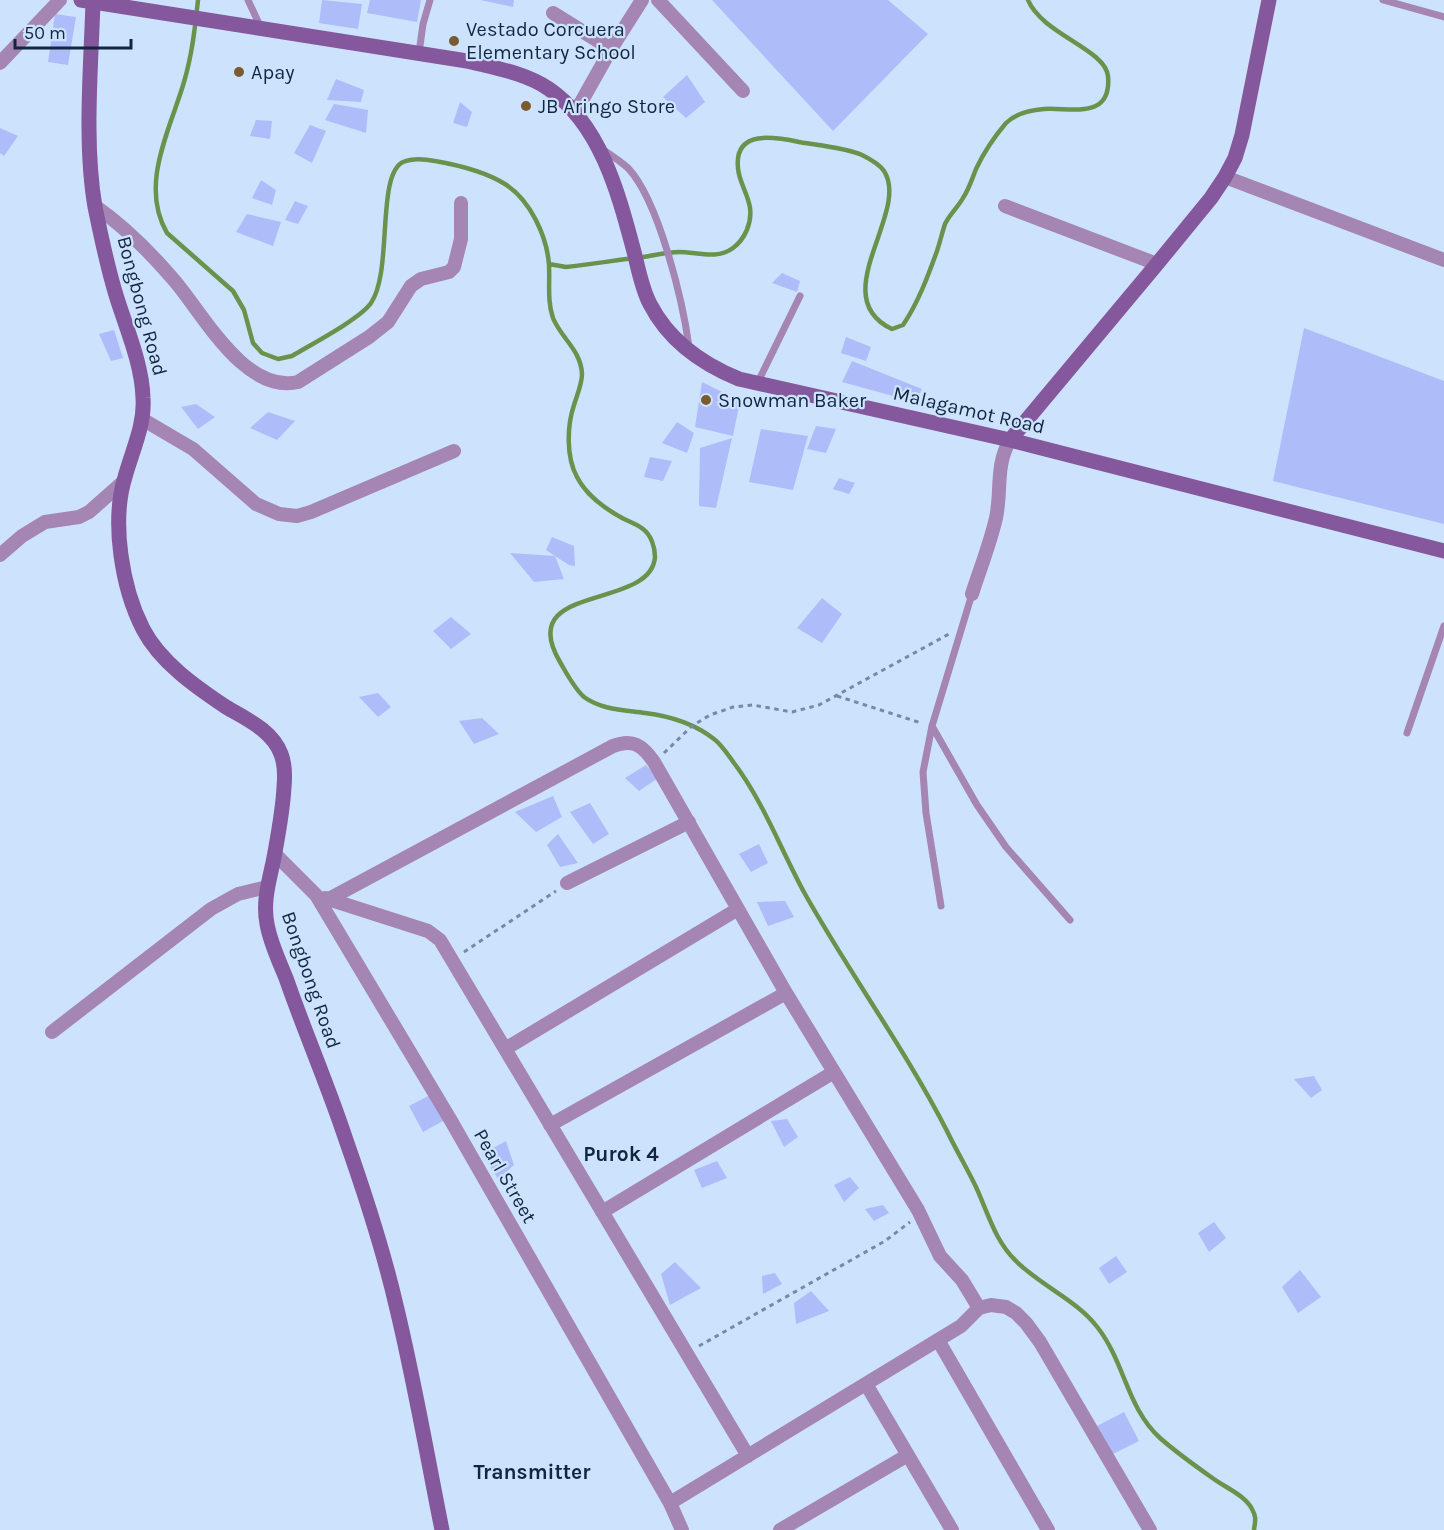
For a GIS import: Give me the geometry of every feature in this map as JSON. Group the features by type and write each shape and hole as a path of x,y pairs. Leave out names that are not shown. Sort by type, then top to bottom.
{"street":[{"path":"0,63 60,0"},
{"path":"575,113 610,48 642,0"},
{"path":"658,0 743,91"},
{"path":"972,594 996,518 1000,464 1003,452 1010,440 1211,198 1235,158 1242,135 1269,0"},
{"name":"Malagamot Road","path":"87,1 419,53 501,69 531,79 555,93 575,113 597,146 608,169 650,304 660,320 689,352 720,371 758,384 1010,440 1444,551"},
{"name":"Bongbong Road","path":"87,1 90,149 95,206 115,292 139,369 144,398 142,419 123,482 119,527 121,554 133,605 154,647 175,668 224,705 257,725 272,739 281,753 285,774 284,801 267,887 265,903 267,926 345,1137 393,1291 442,1530"},
{"path":"553,13 610,48"},
{"path":"1225,177 1444,260"},
{"path":"95,206 124,227 145,247 234,356 253,372 273,382 287,385 298,382 369,338 388,322 411,286 421,279 449,272 454,267 461,239 461,203"},
{"path":"1005,206 1157,264"},
{"path":"142,419 193,449 256,504 279,514 297,516 454,451"},
{"path":"0,555 33,528 45,522 78,517 89,512 123,482"},
{"path":"322,897 613,746 628,742 637,744 654,762 786,993 918,1210 940,1256 962,1280 979,1308"},
{"path":"567,883 689,822"},
{"name":"Pearl Street","path":"275,854 322,897 670,1503 682,1530"},
{"path":"51,1032 211,909 238,894 267,887"},
{"path":"322,897 428,931 440,940 748,1456"},
{"path":"505,1049 738,909"},
{"path":"550,1125 786,993"},
{"path":"602,1212 834,1072"},
{"path":"670,1503 939,1340 961,1326 979,1308 991,1305 1006,1307 1026,1323 1046,1352 1150,1530"},
{"path":"939,1340 1048,1530"},
{"path":"866,1384 952,1530"},
{"path":"780,1530 908,1455"}],"lane":[{"path":"248,0 261,28"},
{"path":"419,53 430,0"},
{"path":"1383,0 1444,17"},
{"path":"597,146 628,169 640,185 657,219 684,315 689,352"},
{"path":"758,384 800,296"},
{"path":"941,906 923,791 923,772 932,726 972,594"},
{"path":"1407,733 1444,626"},
{"path":"932,726 977,805 1006,847 1070,920"}],"path":[{"path":"654,762 692,726 710,714 733,707 753,705 792,712 805,710 837,696 962,627"},
{"path":"837,696 932,726"},
{"path":"452,960 567,883"},
{"path":"687,1353 885,1241 910,1222 918,1210"}],"building":[{"path":"322,0 362,4 358,29 319,23"},
{"path":"370,0 421,0 417,22 367,13"},
{"path":"480,0 514,0 513,7"},
{"path":"712,0 888,0 928,34 833,131"},
{"path":"55,14 76,17 68,65 48,62"},
{"path":"687,75 705,102 686,118 663,97"},
{"path":"336,79 364,90 361,102 327,100"},
{"path":"460,102 472,112 467,127 453,123"},
{"path":"334,104 368,110 366,133 325,120"},
{"path":"256,120 272,121 270,139 250,136"},
{"path":"310,125 326,131 312,163 294,153"},
{"path":"0,128 18,136 4,156 0,153"},
{"path":"261,180 276,190 272,205 252,198"},
{"path":"295,201 308,206 298,224 285,220"},
{"path":"247,214 281,222 273,246 236,232"},
{"path":"782,273 800,281 797,292 772,283"},
{"path":"1304,328 1444,381 1444,524 1273,481"},
{"path":"114,330 123,358 111,361 99,334"},
{"path":"846,337 871,347 866,361 841,353"},
{"path":"852,361 922,389 915,402 842,382"},
{"path":"702,382 740,401 733,436 695,427"},
{"path":"196,404 215,417 198,429 181,407"},
{"path":"268,412 295,421 277,440 250,428"},
{"path":"677,422 694,433 687,453 662,443"},
{"path":"816,426 836,429 826,453 807,449"},
{"path":"761,429 808,436 793,490 749,482"},
{"path":"732,438 716,508 699,506 700,448"},
{"path":"650,457 672,461 663,481 644,477"},
{"path":"839,478 855,483 849,494 833,489"},
{"path":"552,537 574,546 575,566 569,565 546,550"},
{"path":"510,553 555,556 564,579 534,582"},
{"path":"822,598 842,614 822,643 797,628"},
{"path":"451,617 471,634 451,649 433,631"},
{"path":"378,693 391,707 378,717 359,697"},
{"path":"482,718 499,734 474,744 459,721"},
{"path":"646,765 658,778 639,791 625,778"},
{"path":"553,796 562,817 536,832 515,812"},
{"path":"590,803 609,834 593,844 570,812"},
{"path":"558,834 578,863 560,867 547,845"},
{"path":"759,844 768,863 751,872 739,854"},
{"path":"785,901 794,917 768,926 757,902"},
{"path":"1314,1076 1322,1090 1311,1098 1294,1079"},
{"path":"432,1094 445,1120 423,1132 409,1106"},
{"path":"787,1119 798,1137 784,1147 771,1121"},
{"path":"506,1141 514,1165 498,1179 482,1154"},
{"path":"717,1161 727,1178 702,1188 694,1170"},
{"path":"850,1177 859,1188 844,1202 834,1185"},
{"path":"883,1205 889,1213 874,1221 865,1209"},
{"path":"1214,1222 1226,1238 1209,1252 1198,1233"},
{"path":"1116,1256 1127,1272 1109,1284 1099,1268"},
{"path":"675,1262 701,1288 670,1305 661,1274"},
{"path":"1300,1270 1321,1297 1298,1313 1282,1287"},
{"path":"775,1273 782,1284 763,1294 762,1276"},
{"path":"811,1291 829,1311 796,1324 794,1303"},
{"path":"1124,1412 1139,1441 1113,1454 1097,1426"}],"waterway":[{"path":"198,0 187,72 165,138 156,177 159,215 167,233 233,291 244,310 253,343 262,353 278,359 292,356 334,331 357,316 371,303 378,288 390,185 395,170 403,162 414,159 427,160 471,169 505,184 522,199 536,220 545,242 549,265 549,299 553,318 581,366 581,382 569,432 569,451 573,469 581,484 598,501 648,534 655,553 648,574 632,585 568,608 554,619 550,637 560,662 584,697 598,705 681,721 707,734 722,747 745,778 805,894 931,1101 973,1180 1003,1245 1026,1270 1080,1309 1098,1328 1114,1356 1140,1413 1149,1426 1179,1453 1249,1504 1255,1515 1254,1530"},
{"path":"549,264 566,267 670,252 714,255 727,252 741,240 750,219 749,203 738,168 738,155 749,141 758,138 779,138 848,150 862,155 884,171 889,188 887,208 867,276 866,297 873,315 892,329 903,325 926,280 945,224 965,195 986,151 1006,123 1034,110 1087,109 1103,100 1107,90 1108,76 1104,66 1085,49 1046,22 1035,12 1028,0"}],"place":[{"name":"Vestado Corcuera Elementary School","path":"454,41"},
{"name":"Apay","path":"239,72"},
{"name":"JB Aringo Store","path":"526,106"},
{"name":"Snowman Baker","path":"706,400"}],"district":[{"name":"Purok 4","path":"621,1154"},
{"name":"Transmitter","path":"532,1472"}]}
